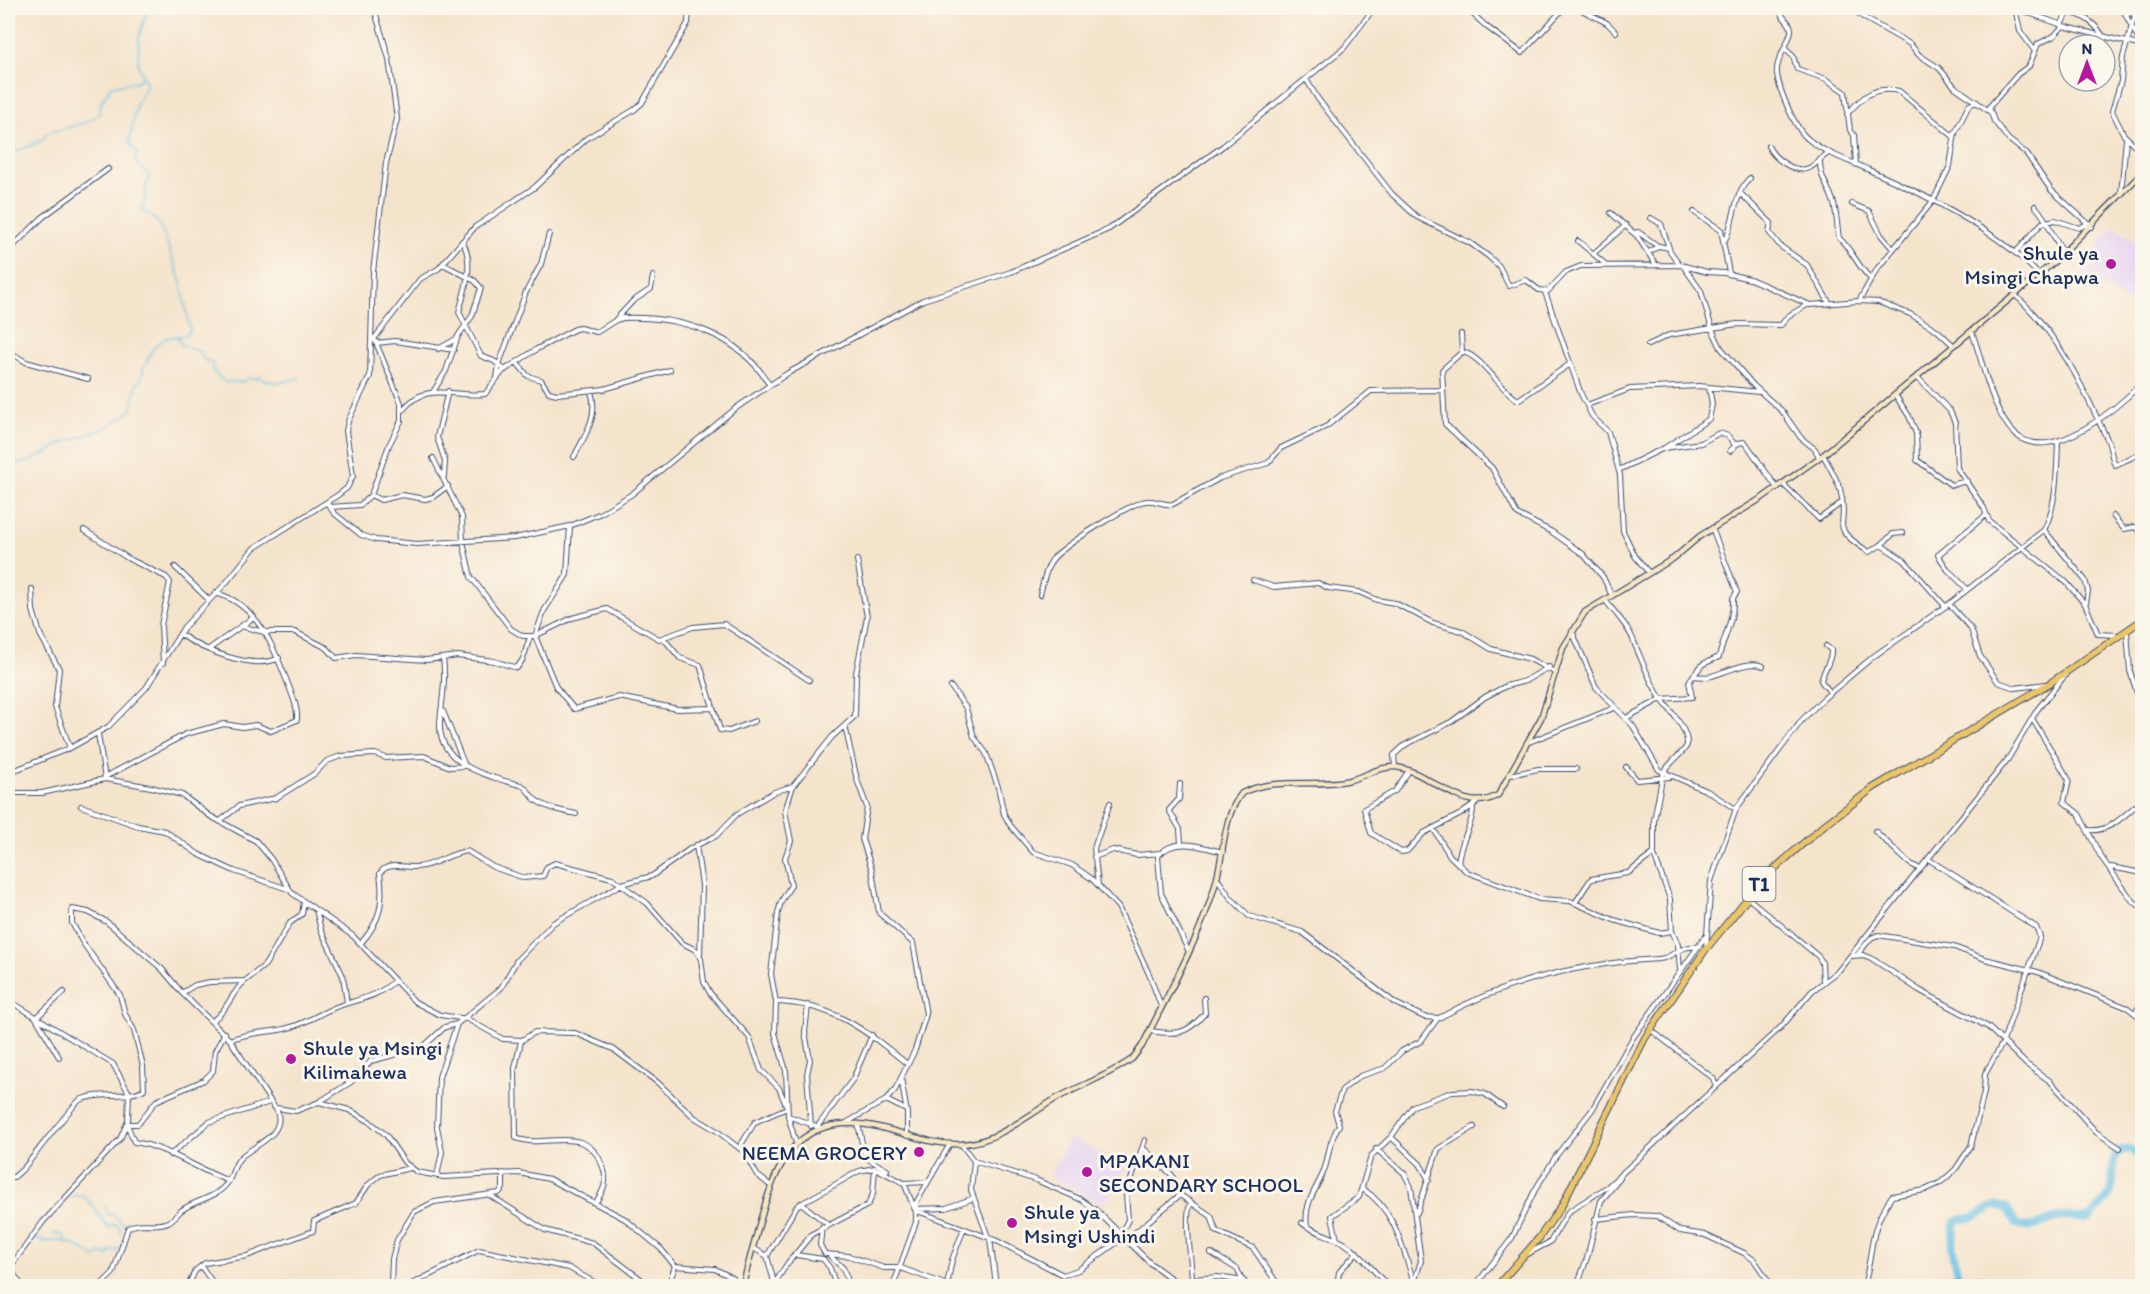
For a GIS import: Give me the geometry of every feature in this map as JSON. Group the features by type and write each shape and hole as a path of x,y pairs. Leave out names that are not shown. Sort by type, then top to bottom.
{"highway":[{"name":"T1","path":"1497,1287 1547,1227 1576,1179 1651,1030 1706,949 1764,878 1824,825 1873,789 2050,683 2128,632 2142,620"}],"street":[{"path":"8,773 98,734 128,709 163,663 180,634 208,599 262,540 328,505 343,492 353,476 346,431 348,421 370,375 374,341 373,273 386,163 397,119 389,59 374,8"},
{"path":"374,341 420,279 443,264 475,227 535,187 587,138 626,116 642,103 689,20 689,8"},
{"path":"328,505 361,535 376,540 427,544 515,538 570,526 601,513 633,494 736,408 769,384 923,300 1011,272 1109,229 1202,162 1344,48 1374,8"},
{"path":"1466,8 1520,53 1564,8"},
{"path":"1578,8 1607,23 1616,32"},
{"path":"1779,8 1779,13 1791,28 1776,71 1789,108 1805,137 1830,153 1933,201 1988,232 2039,275"},
{"path":"1857,8 1860,15 1910,44 1919,55 1939,68 1955,87 1989,111 2008,139 2026,153 2051,190 2090,225"},
{"path":"2015,8 2085,33"},
{"path":"2015,8 2020,31 2034,51"},
{"path":"2122,8 2142,47"},
{"path":"2137,8 2112,111 2126,138 2142,152"},
{"path":"1989,111 1990,105 2001,91 2030,66 2038,44 2054,36 2062,26 2067,13 2073,12 2094,23 2100,33"},
{"path":"2125,13 2142,14"},
{"path":"2117,41 2142,47"},
{"path":"1785,49 1793,56 1797,69 1826,79 1845,92 1850,130 1854,135 1856,164"},
{"path":"1306,79 1378,178 1417,217 1478,249 1499,266 1509,286 1526,280 1545,292 1587,405 1592,416 1608,432 1619,470 1625,537 1648,573"},
{"path":"1847,114 1861,97 1874,91 1899,91 1954,138"},
{"path":"1859,301 1871,279 1893,249 1933,201 1950,166 1954,138 1967,107 1977,102"},
{"path":"2121,195 2126,138"},
{"path":"1768,146 1773,155 1793,167 1805,170 1830,153"},
{"path":"1820,160 1821,176 1835,206 1839,237 1847,245 1854,261 1871,279"},
{"path":"8,251 43,217 108,170"},
{"path":"1408,772 1395,791 1364,806 1368,828 1374,835 1402,852 1407,851 1424,833 1479,801 1498,795 1541,718 1572,630 1585,612 1648,573 1712,528 1784,484 1821,456 1918,378 2064,253 2142,173"},
{"path":"1725,241 1732,226 1740,193 1750,178"},
{"path":"1740,193 1771,223 1769,232 1780,246 1808,265 1831,305"},
{"path":"1852,204 1869,211 1881,235 1893,249"},
{"path":"2035,206 2047,222 2048,230 2064,253"},
{"path":"1694,212 1720,228 1725,241 1729,274"},
{"path":"1611,213 1634,233 1656,265"},
{"path":"1651,218 1664,228 1669,248 1701,291 1712,329 1721,348 1760,392 1782,411 1801,438 1821,456 1839,488 1842,527 1851,542 1869,552 1893,534 1903,533"},
{"path":"2015,253 2037,226 2047,222 2055,220 2077,228 2090,225"},
{"path":"1594,253 1626,225"},
{"path":"1634,233 1638,232 1658,246 1669,248"},
{"path":"497,379 499,364 526,292 541,264 549,234"},
{"path":"462,241 469,256 465,299 459,311 481,356 499,364 505,370"},
{"path":"1578,241 1604,264"},
{"path":"1649,252 1658,246"},
{"path":"438,349 456,339 466,326 477,306 481,288 475,281 466,279 443,264"},
{"path":"1545,292 1571,269 1604,264 1682,266 1707,273 1729,274 1788,294 1807,305 1831,305 1859,301 1890,305 1937,330 1955,347"},
{"path":"403,410 413,399 433,392 485,394 505,370 537,349 575,329 580,328 594,333 606,328 633,302 651,289 653,276"},
{"path":"2015,295 2039,316 2062,350 2097,420 2115,465 2142,453"},
{"path":"1648,345 1669,335 1743,324 1781,325 1788,316 1807,305"},
{"path":"616,320 646,319 707,330 748,356 769,384"},
{"path":"1972,332 1995,401 2013,431 2026,441 2058,441 2089,427 2118,408 2142,383"},
{"path":"1461,334 1462,352"},
{"path":"433,392 446,371 456,339"},
{"path":"374,341 395,341 454,350"},
{"path":"328,505 360,505 371,495 389,445 401,422 403,410 374,341"},
{"path":"8,351 26,362 88,379"},
{"path":"1462,352 1472,355 1518,400 1570,364"},
{"path":"1462,352 1442,370 1445,424 1492,468 1516,513 1552,532 1582,554 1602,577 1612,596"},
{"path":"517,363 528,376 539,378 549,392 591,391 670,370"},
{"path":"1918,378 1953,416 1956,430 1955,462 1989,521 2066,581 2085,604 2098,634 2108,636 2128,632 2130,671 2142,708"},
{"path":"1587,405 1630,389 1709,387 1760,392"},
{"path":"1619,470 1666,447 1709,419 1712,404 1709,387"},
{"path":"1040,595 1048,567 1060,551 1129,507 1147,501 1173,504 1220,478 1268,463 1281,448 1327,426 1371,391 1442,390"},
{"path":"444,477 445,461 437,432 448,391"},
{"path":"574,457 591,426 594,405 591,391"},
{"path":"1895,395 1909,416 1916,434 1917,460 1951,485 1967,481"},
{"path":"1666,447 1701,443 1719,433 1728,436 1735,445"},
{"path":"1706,949 1705,936 1715,864 1736,809 1802,720 1830,692 1874,656 1947,605 2044,530 2050,514 2058,441"},
{"path":"1730,451 1735,445 1745,442 1776,488"},
{"path":"433,458 449,486 464,524 463,542 475,585 510,629 533,636 573,618 607,609 656,637 664,639 680,658 700,665 718,728 723,731 755,721"},
{"path":"1784,484 1818,518 1841,503"},
{"path":"371,495 381,500 402,495 425,499 433,497 449,486"},
{"path":"1967,589 1948,570 1938,555 1986,515"},
{"path":"2113,516 2124,529 2135,527 2142,532"},
{"path":"242,626 264,632 295,632 327,648 336,657 356,655 417,660 464,656 517,668 543,611 567,575 570,526"},
{"path":"1626,718 1661,699 1692,697 1689,682 1693,676 1703,664 1719,657 1727,637 1727,629 1734,609 1733,598 1737,592 1712,528"},
{"path":"84,530 129,559 166,577 170,582 161,624 163,663"},
{"path":"2044,530 2085,580 2088,591 2085,604"},
{"path":"1881,545 1904,560 1973,633 1980,656 1998,682 2015,688 2050,683"},
{"path":"786,1106 786,1071 775,1033 776,1002 771,964 781,902 792,885 785,858 791,841 785,811 793,786 832,737 855,716 855,688 867,617 857,560"},
{"path":"176,567 208,599"},
{"path":"1253,580 1274,587 1318,583 1328,588 1359,592 1377,600 1396,604 1433,623 1462,631 1491,649 1530,658 1556,673"},
{"path":"32,589 33,610 40,634 59,669 55,707 70,748"},
{"path":"8,793 42,793 105,778 186,734 224,724 242,727 256,725 271,731 297,720 297,710 279,658 264,632 254,617 237,601 214,593"},
{"path":"1605,600 1634,642 1637,655 1661,699 1677,717 1687,745 1667,765 1663,774"},
{"path":"209,650 254,617"},
{"path":"664,639 693,627 727,625 809,680"},
{"path":"1572,630 1591,679 1614,708 1636,730 1650,759 1663,774 1707,791 1736,809"},
{"path":"180,634 209,650 257,663 264,664 279,658"},
{"path":"533,636 556,687 574,709 619,697 678,710 712,708"},
{"path":"1826,646 1831,650 1831,656 1823,669 1821,681 1830,692"},
{"path":"443,658 446,678 440,726 445,741 465,766"},
{"path":"1693,676 1708,677 1736,668 1758,664 1763,666"},
{"path":"1395,767 1394,755 1405,745 1456,719 1495,692 1525,681 1549,667"},
{"path":"1526,1254 1550,1242 1568,1212 1607,1186 1627,1169 1782,1026 1822,982 1851,956 2008,759 2033,719 2071,668"},
{"path":"951,687 966,708 974,737 986,753 998,787 1004,814 1010,825 1033,852 1072,865 1098,886 1122,913 1161,1006"},
{"path":"1529,742 1614,708"},
{"path":"443,711 465,766"},
{"path":"2033,719 2069,780 2064,801 2079,814 2089,830 2096,849 2132,900 2142,908"},
{"path":"845,726 857,780 866,804 862,839 872,870 879,913 911,940 918,964 926,1014 918,1041 895,1090 886,1100 846,1124"},
{"path":"98,734 105,778"},
{"path":"220,821 239,806 276,798 314,774 327,761 341,756 375,754 386,758 424,756 450,767 465,766 524,786 530,795 547,807 576,814"},
{"path":"788,1116 820,1127 858,1124 885,1129 907,1137 961,1144 994,1135 1125,1064 1141,1050 1188,950 1217,878 1233,806 1242,793 1251,788 1345,781 1395,767 1461,797 1479,801"},
{"path":"1626,767 1637,780 1670,777"},
{"path":"1510,776 1538,769 1576,769"},
{"path":"105,778 174,792 256,841 271,859 289,889 361,943 394,981 421,1006 440,1015 463,1017 503,1039 522,1040 535,1032 575,1033 613,1049 657,1082 694,1117 739,1148 757,1175 771,1186"},
{"path":"1662,779 1654,820 1654,854 1670,899 1672,931 1678,950 1680,971"},
{"path":"1180,784 1179,799 1169,810 1180,829 1181,844"},
{"path":"437,1176 442,1152 437,1127 439,1077 457,1024 463,1017 501,988 517,960 553,923 621,884 652,876 696,845 716,836 737,814 774,792 793,786"},
{"path":"2089,830 2099,830 2118,822 2142,800"},
{"path":"1098,886 1094,848 1110,803"},
{"path":"1458,864 1464,832 1472,822 1473,805"},
{"path":"81,806 138,826 165,831 198,854 234,871 289,889"},
{"path":"1433,828 1458,864 1467,872 1539,899 1575,903 1614,920 1659,933 1672,931"},
{"path":"1875,831 1910,863 1920,869"},
{"path":"1094,857 1113,850 1137,855 1160,853 1174,845 1181,844 1222,852"},
{"path":"696,845 702,885 699,942 705,981 710,993 749,1036 761,1070 779,1088 796,1143"},
{"path":"361,943 376,923 382,907 381,870 392,866 416,867 468,851 493,867 527,879 543,876 547,867 555,863 578,871 605,874 646,903 682,943 696,951 701,958"},
{"path":"1160,853 1161,893 1188,950"},
{"path":"1575,903 1591,879 1628,873 1654,854"},
{"path":"1864,1287 1874,1230 1892,1196 1925,1190 1940,1183 1955,1170 1971,1146 1985,1074 2003,1040 2040,937 2038,929 1928,860"},
{"path":"2110,867 2142,873"},
{"path":"1217,878 1230,897 1250,916 1302,932 1395,1003 1424,1017 1439,1018"},
{"path":"1748,897 1819,957 1822,963 1822,982"},
{"path":"212,1021 228,1007 236,990 270,958 290,923 302,914 304,902"},
{"path":"8,1177 14,1177 23,1170 75,1103 98,1095 141,1092 145,1083 134,1030 125,1014 120,994 83,943 72,923 72,909 88,912 107,922 157,963 182,993 225,1033 279,1115 279,1125 261,1144 238,1159 229,1181 215,1195 186,1208 166,1223 137,1224 128,1228 113,1273 100,1287"},
{"path":"315,910 321,930 344,976 347,1003"},
{"path":"1857,955 1871,938 1878,934 1954,947 1982,958 2060,980 2135,1013 2142,1019"},
{"path":"1474,1287 1512,1238 1517,1222 1551,1163 1592,1110 1632,1039 1705,936"},
{"path":"1307,1226 1310,1199 1326,1164 1330,1139 1339,1125 1335,1111 1339,1094 1357,1078 1385,1068 1402,1051 1420,1041 1439,1018 1464,1004 1520,982 1564,971 1644,959 1662,959 1678,950 1697,947"},
{"path":"1851,956 1870,958 1919,990 1957,1008 1988,1027 2023,1062 2050,1081 2096,1132 2120,1148"},
{"path":"182,993 195,985 210,982 245,981"},
{"path":"230,1040 259,1031 282,1030 299,1025 347,1003 379,993 394,981"},
{"path":"36,1018 64,992"},
{"path":"1150,1031 1174,1035 1180,1033 1205,1013 1204,998"},
{"path":"8,1000 113,1064 129,1093 128,1124 134,1142 148,1144 229,1181"},
{"path":"776,1002 808,1005 858,1025 906,1063"},
{"path":"2135,1013 2142,1002"},
{"path":"808,1005 804,1032 810,1060 807,1074 811,1125"},
{"path":"36,1018 59,1057"},
{"path":"275,1108 296,1111 319,1102 351,1082 371,1061 423,1047 445,1027 457,1024"},
{"path":"1651,1030 1713,1077 1716,1086"},
{"path":"128,1124 138,1124 156,1101 209,1076 215,1068 215,1051 225,1033"},
{"path":"743,1287 771,1186 786,1153 796,1143 820,1127 850,1084 872,1035"},
{"path":"522,1040 515,1068 516,1138 542,1142 556,1138 566,1139 591,1150 602,1164 606,1179 603,1192 596,1202"},
{"path":"901,1074 907,1110 907,1137"},
{"path":"1337,1239 1332,1215 1357,1199 1363,1189 1371,1156 1391,1137 1413,1106 1452,1092 1472,1090 1485,1094 1503,1107"},
{"path":"886,1100 907,1110"},
{"path":"170,1155 209,1122 270,1102"},
{"path":"319,1102 349,1110 369,1121 386,1135 398,1156 411,1168 437,1176 503,1173 540,1175 625,1219 661,1249 675,1266 722,1272 734,1278 735,1287"},
{"path":"739,1148 755,1122 786,1106"},
{"path":"22,1287 10,1269 18,1256 67,1195 108,1154 128,1124"},
{"path":"858,1124 865,1157 904,1183 915,1210 916,1222 893,1287"},
{"path":"1416,1216 1440,1147 1474,1128"},
{"path":"1391,1137 1420,1164 1429,1180"},
{"path":"1123,1238 1128,1220 1125,1194 1145,1140"},
{"path":"915,1210 950,1144"},
{"path":"961,1144 974,1161 1068,1193 1092,1207 1123,1238 1181,1287"},
{"path":"1143,1148 1172,1175 1180,1196 1207,1212 1220,1234 1244,1243 1257,1252 1279,1287"},
{"path":"1376,1149 1407,1178 1416,1216 1421,1261 1414,1285"},
{"path":"822,1227 820,1245 825,1254 844,1255 884,1268 901,1268 948,1285 996,1286 989,1238 974,1198 971,1182 974,1161"},
{"path":"192,1287 189,1284 201,1266 212,1261 247,1256 313,1231 314,1221 356,1203 364,1195 366,1188 380,1175 411,1168"},
{"path":"773,1284 767,1256 801,1203 859,1171 875,1168 892,1174"},
{"path":"773,1284 806,1240 827,1224 868,1205 873,1194 875,1168"},
{"path":"1577,1287 1587,1258 1595,1219 1604,1195 1627,1169"},
{"path":"391,1287 392,1259 397,1240 414,1212 435,1202 502,1191 503,1173"},
{"path":"904,1183 928,1182"},
{"path":"1363,1189 1378,1200 1392,1219 1414,1285"},
{"path":"488,1195 545,1230 588,1240 631,1269 650,1287"},
{"path":"915,1210 989,1238 1066,1275 1078,1270 1180,1196"},
{"path":"915,1210 946,1208 974,1198"},
{"path":"1191,1202 1186,1214 1190,1232 1192,1287"},
{"path":"801,1203 827,1224"},
{"path":"1595,1219 1634,1215 1657,1216 1680,1230 1705,1235 1744,1253 1754,1260 1772,1287"},
{"path":"1302,1223 1317,1234 1337,1239 1357,1252 1388,1287"},
{"path":"948,1285 952,1260 964,1228"},
{"path":"753,1248 767,1256"},
{"path":"408,1287 479,1250 569,1268 601,1287"},
{"path":"1337,1287 1339,1272 1357,1252"},
{"path":"1211,1253 1232,1265 1244,1281 1245,1287"},
{"path":"796,1255 823,1259 830,1268 836,1287"},
{"path":"830,1255 843,1268 850,1287"},
{"path":"201,1266 215,1287"},
{"path":"668,1287 675,1266"},
{"path":"1192,1278 1217,1277 1244,1281"}],"shaded area":[{"path":"2113,227 2142,245 2142,288 2130,304 2079,270"},
{"name":"MPAKANI SECONDARY SCHOOL","path":"1069,1137 1126,1167 1103,1205 1050,1177"}],"waterway":[{"path":"8,465 32,461 63,443 106,428 127,414 131,411 137,384 142,378 143,369 154,347 166,338 186,335 190,330 181,282 159,222 142,210 149,175 134,161 138,154 129,142 136,106 147,85 138,65 139,36 148,8"},
{"path":"8,155 43,140 47,133 88,122 99,114 101,103 111,86 138,81 143,76"},
{"path":"177,337 182,345 200,352 204,360 212,363 213,371 225,382 243,382 249,377 254,379 259,377 276,383 300,378"},
{"path":"1960,1286 1952,1246 1955,1222 1974,1217 1997,1206 2007,1208 2016,1224 2024,1226 2037,1225 2058,1218 2090,1218 2111,1192 2113,1165 2117,1154 2130,1149 2142,1158"},
{"path":"71,1196 84,1198 94,1207 105,1224 110,1228 113,1224 119,1227 121,1233"},
{"path":"104,1206 109,1215 112,1213 123,1224 128,1223"},
{"path":"53,1233 64,1236 66,1244"},
{"path":"32,1237 43,1241 60,1241 71,1244 86,1251 94,1258 102,1253 109,1256 110,1251 117,1251 119,1247"}],"place":[{"name":"Shule ya Msingi Chapwa","path":"2111,264"},
{"name":"Shule ya Msingi Kilimahewa","path":"291,1059"},
{"name":"NEEMA GROCERY","path":"919,1152"},
{"name":"MPAKANI SECONDARY SCHOOL","path":"1087,1172"},
{"name":"Shule ya Msingi Ushindi","path":"1012,1223"}]}
